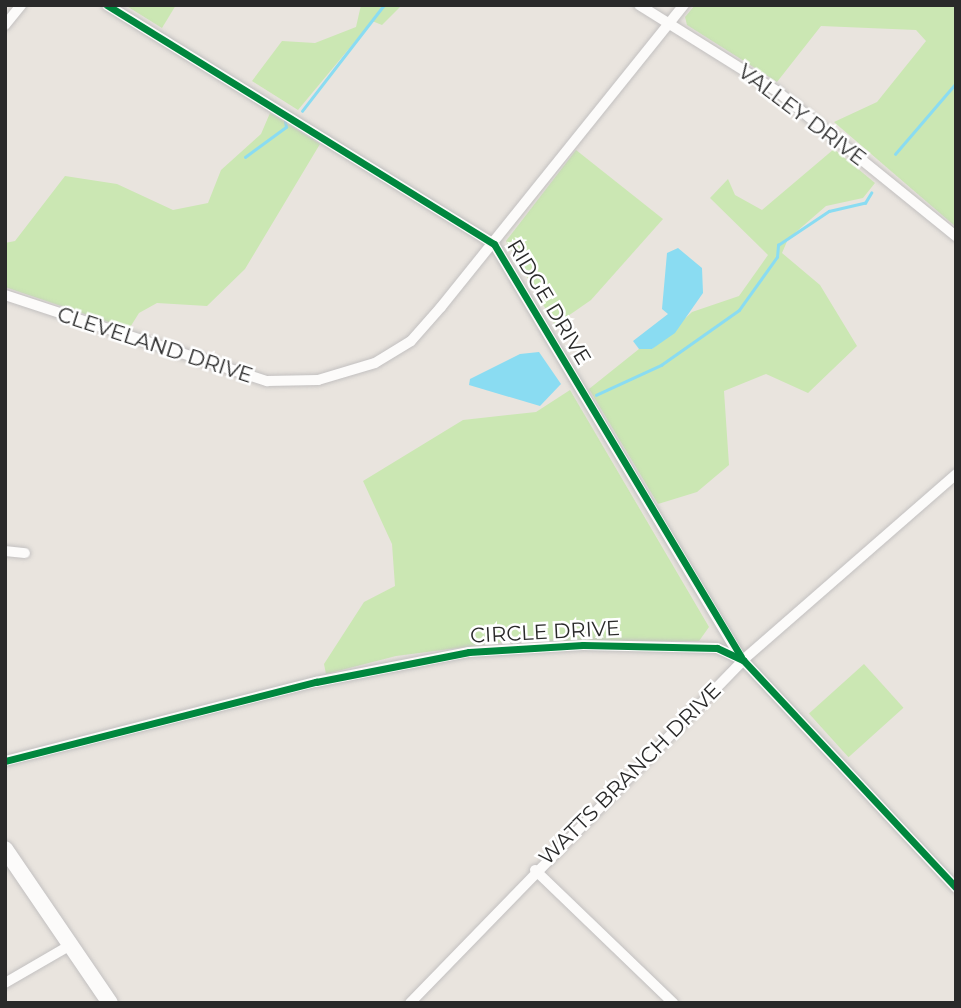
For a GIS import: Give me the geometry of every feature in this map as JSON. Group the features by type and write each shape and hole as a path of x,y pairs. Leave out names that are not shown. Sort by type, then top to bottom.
{"main road":[{"path":"5,849 66,947 110,1003"}],"street":[{"path":"5,25 21,5"},
{"name":"RIDGE DRIVE","path":"107,5 494,244 743,660"},
{"name":"VALLEY DRIVE","path":"639,5 778,92 956,236"},
{"name":"CLEVELAND DRIVE","path":"5,295 224,371 300,382 345,374 411,341 494,244 684,5"},
{"name":"WATTS BRANCH DRIVE","path":"410,1003 536,870 743,660 956,474"},
{"path":"5,551 24,553"},
{"name":"CIRCLE DRIVE","path":"5,761 316,682 469,652 635,645 717,648 743,660 956,888"},
{"path":"536,870 673,1003"},
{"path":"5,983 66,947"}],"green space":[{"path":"125,5 176,5 162,28"},
{"path":"361,5 402,5 382,25 372,21 298,110 252,81 282,41 315,43 356,27"},
{"path":"695,5 956,5 956,227 834,122 877,102 926,41 916,30 821,26 777,82 687,25 685,17"},
{"path":"270,113 320,144 245,269 207,306 157,303 139,313 129,329 5,287 5,243 15,241 65,176 117,184 173,210 208,203 221,170 261,134"},
{"path":"834,149 875,183 863,198 826,206 788,239 782,253 820,285 857,346 808,393 766,374 724,391 729,465 697,492 658,504 589,389 639,349 652,349 692,312 739,296 768,255 710,198 728,179 735,195 762,210"},
{"path":"576,150 663,219 591,300 555,325 506,241"},
{"path":"570,390 709,627 699,641 512,641 396,656 326,674 324,664 364,602 395,586 392,544 363,481 463,420 536,412"},
{"path":"864,664 903,708 848,757 809,714"}],"water":[{"path":"678,248 702,268 703,293 675,333 652,349 639,349 633,341 668,314 662,309 667,253"},
{"path":"539,352 561,384 540,406 469,385 470,379 520,354"}],"waterway":[{"path":"302,111 384,5"},
{"path":"895,154 956,83"},
{"path":"245,157 286,127 285,122"},
{"path":"596,395 661,365 739,310 777,257 778,245 829,211 865,203 871,193"}],"cycle path":[{"path":"107,5 494,244 741,657"},
{"path":"5,761 316,682 469,652 583,645 717,648 743,660 956,888"}]}
